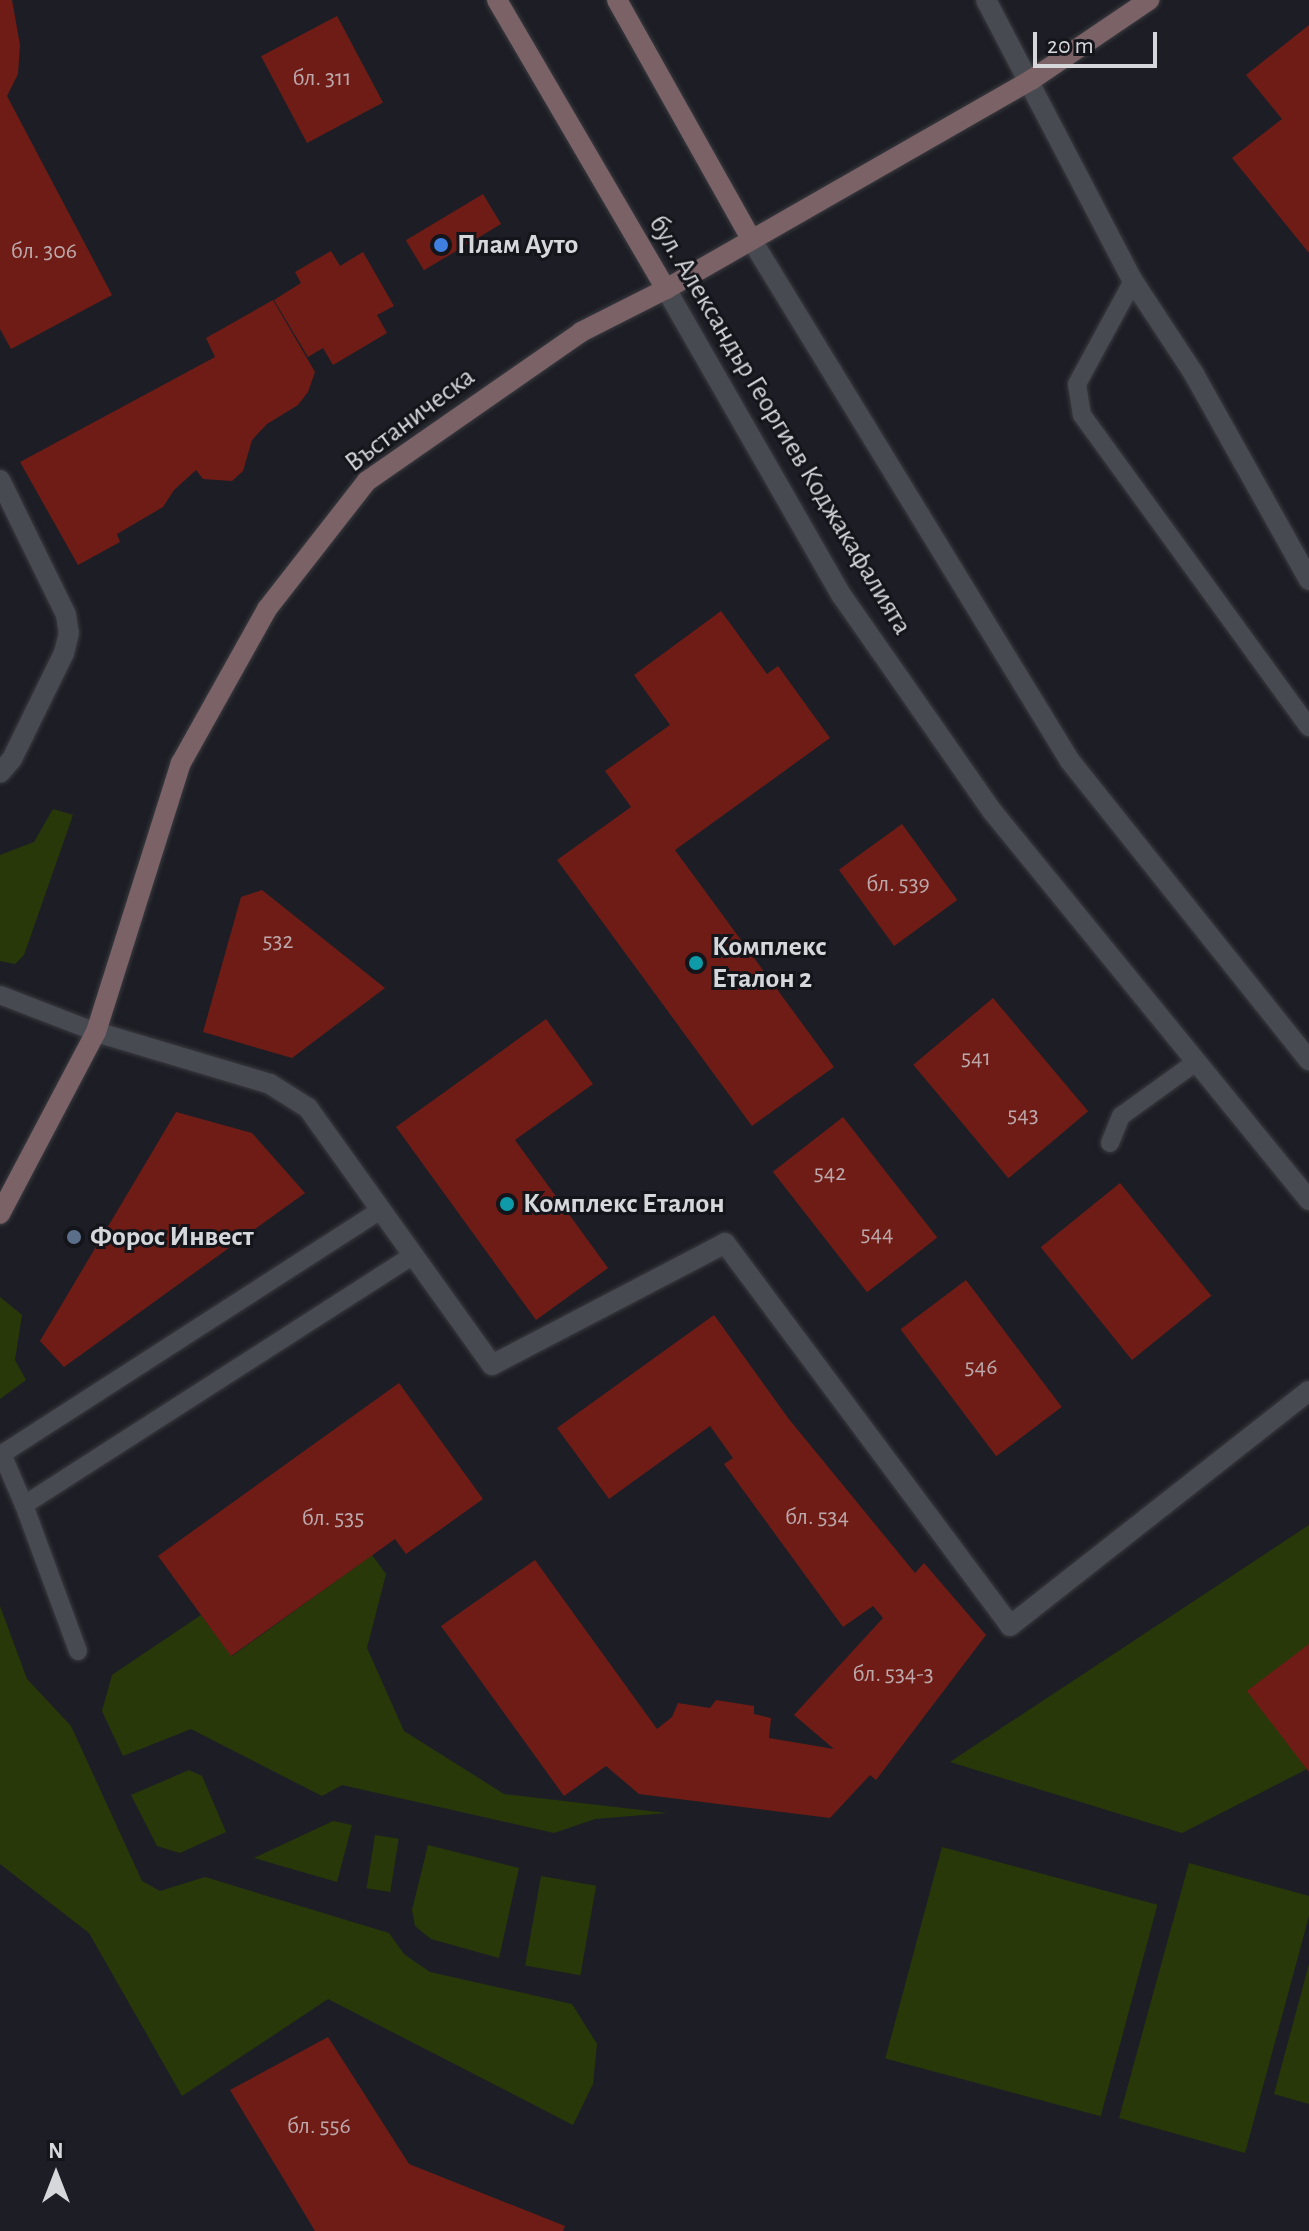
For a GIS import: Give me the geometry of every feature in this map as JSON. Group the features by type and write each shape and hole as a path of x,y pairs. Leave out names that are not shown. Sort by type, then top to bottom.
{"main road":[{"name":"бул. Александър Георгиев Коджакафалията","path":"497,0 666,289"},
{"path":"617,0 751,239"},
{"name":"Въстаническа","path":"0,1214 96,1032 181,763 267,609 367,481 581,332 666,289 1031,80 1149,0"}],"street":[{"path":"986,0 1031,80 1133,281 1194,374 1309,580"},
{"path":"751,239 1070,761 1309,1060"},
{"name":"бул. Александър Георгиев Коджакафалията","path":"666,289 842,596 992,811 1309,1200"},
{"path":"0,480 66,615 69,633 64,653 12,759 0,773"},
{"path":"96,1032 270,1084 308,1108 492,1365 725,1243 1010,1626 1309,1391"}],"lane":[{"path":"1133,281 1077,384 1082,415 1309,727"},
{"path":"0,995 96,1032"},
{"path":"1110,1143 1121,1116 1196,1062"},
{"path":"78,1651 2,1454 380,1210"},
{"path":"24,1505 413,1255"}],"green space":[{"path":"53,809 73,815 24,955 15,964 0,961 0,855 34,842"},
{"path":"0,1297 22,1315 15,1360 26,1380 0,1399"},
{"path":"1309,1525 1309,1768 1182,1833 950,1762"},
{"path":"372,1555 386,1574 367,1648 404,1731 504,1794 667,1813 595,1819 554,1833 342,1785 322,1796 191,1729 123,1756 102,1711 112,1675 201,1615 232,1656"},
{"path":"0,1606 27,1679 71,1726 142,1881 160,1891 205,1877 389,1933 404,1954 430,1972 572,2004 597,2044 593,2084 573,2125 328,1999 182,2096 89,1933 0,1864"},
{"path":"189,1770 202,1776 226,1832 180,1853 157,1846 131,1795"},
{"path":"333,1821 352,1825 337,1882 254,1858"},
{"path":"375,1835 399,1839 390,1892 367,1888"},
{"path":"428,1845 519,1868 499,1958 431,1939 415,1926 412,1910"},
{"path":"942,1847 1157,1905 1101,2116 885,2059"},
{"path":"1189,1863 1309,1896 1309,1916 1245,2153 1119,2118"},
{"path":"541,1876 596,1886 580,1975 525,1966"},
{"path":"1309,1964 1309,2104 1274,2094"}],"building":[{"path":"0,0 12,0 20,45 18,74 7,96 112,295 11,349 0,329"},
{"path":"337,16 383,103 307,143 261,56"},
{"path":"1309,25 1309,253 1232,158 1282,119 1246,75"},
{"path":"483,194 501,224 424,270 406,240"},
{"path":"331,251 340,266 363,252 394,306 377,315 387,333 333,365 323,348 308,357 274,300 301,283 295,272"},
{"path":"273,300 315,372 308,392 298,405 267,424 252,440 243,471 232,481 203,479 196,470 174,490 163,507 117,534 120,542 78,565 20,462 215,357 206,338"},
{"name":"Комплекс Еталон 2","path":"721,611 767,674 778,666 830,738 675,850 834,1067 752,1126 557,860 631,807 605,771 670,725 634,675"},
{"path":"902,824 957,900 894,946 839,870"},
{"path":"262,890 385,988 292,1058 203,1032 241,897"},
{"path":"993,998 1088,1111 1008,1178 913,1065"},
{"name":"Комплекс Еталон","path":"546,1019 593,1084 515,1140 608,1268 536,1320 396,1127"},
{"path":"176,1112 252,1133 305,1193 64,1367 40,1341"},
{"path":"843,1117 937,1238 867,1292 773,1172"},
{"path":"1120,1183 1211,1296 1132,1360 1041,1247"},
{"path":"966,1280 1062,1407 996,1456 901,1329"},
{"path":"714,1315 788,1418 915,1573 924,1563 986,1635 876,1780 870,1775 830,1818 639,1794 606,1766 564,1796 441,1626 535,1560 657,1729 672,1717 678,1703 710,1708 716,1700 754,1706 754,1714 771,1718 769,1738 834,1749 794,1715 883,1618 873,1606 843,1627 724,1464 733,1458 710,1426 609,1499 557,1428"},
{"path":"399,1383 483,1499 406,1554 395,1539 231,1656 158,1556"},
{"path":"1309,1644 1309,1772 1247,1691"},
{"path":"328,2037 409,2164 565,2226 563,2231 315,2231 230,2090"}],"place":[{"name":"Плам Ауто","path":"441,245"},
{"name":"Комплекс Еталон 2","path":"696,963"},
{"name":"Комплекс Еталон","path":"507,1204"},
{"name":"Форос Инвест","path":"74,1237"}]}
